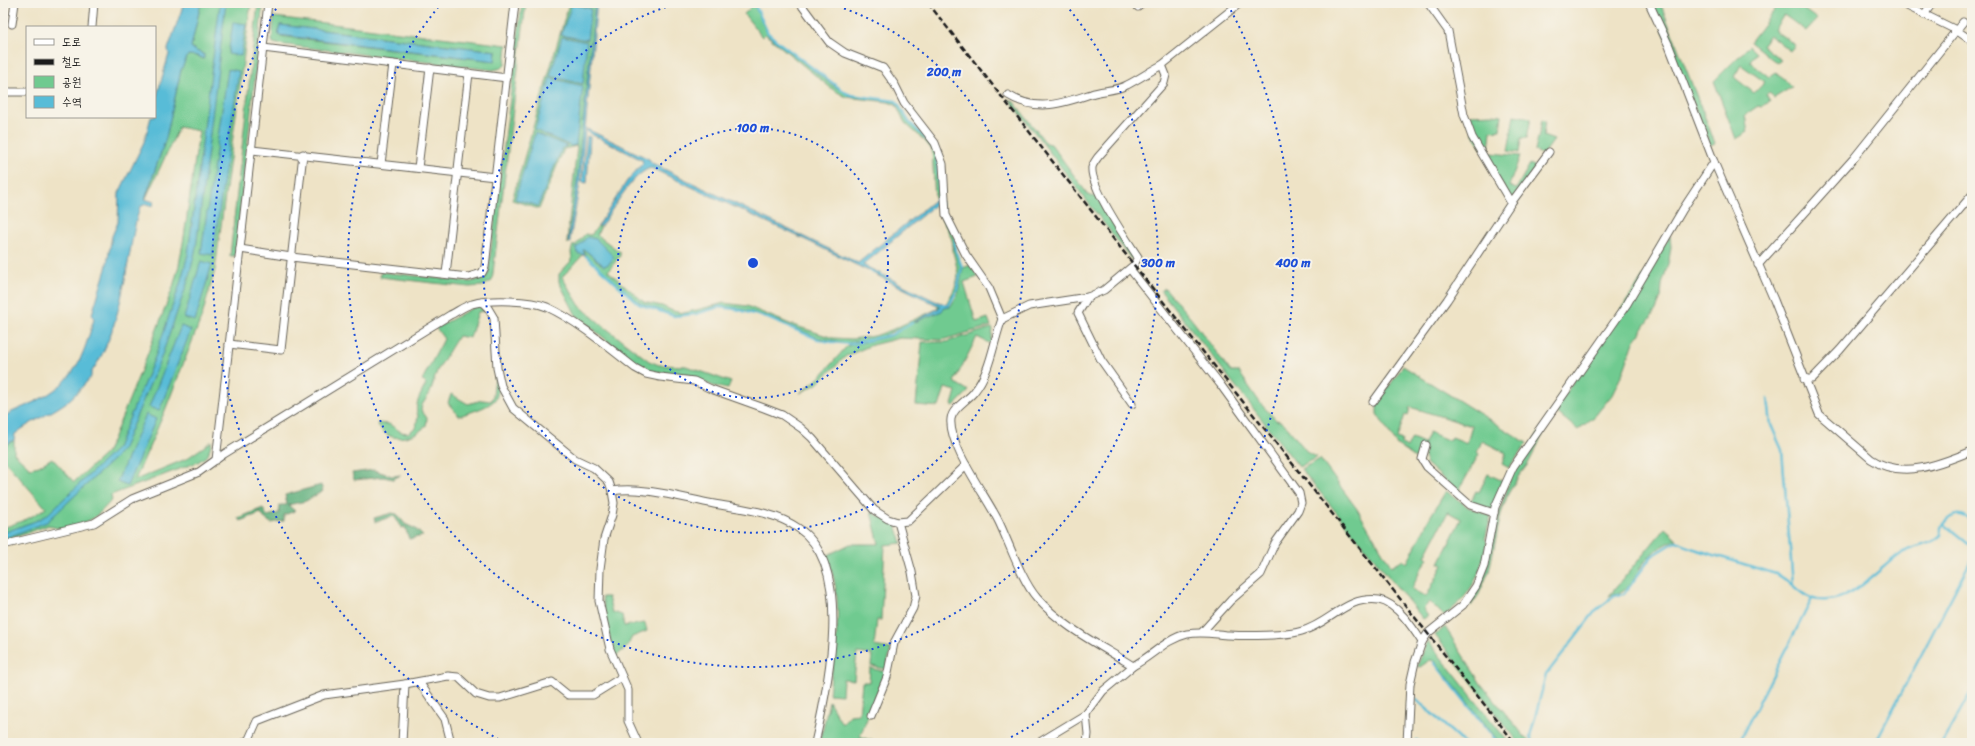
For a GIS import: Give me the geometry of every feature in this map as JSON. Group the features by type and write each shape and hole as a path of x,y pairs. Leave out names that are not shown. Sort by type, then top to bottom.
{"street":[{"path":"12,24 15,3"},
{"path":"92,26 94,3"},
{"path":"216,460 268,3"},
{"path":"240,249 292,257 446,274 476,276 482,273 485,267 515,3"},
{"path":"800,3 829,42 845,53 883,68 895,85 904,103 935,143 943,164 946,215 966,255 989,288 1002,319 997,332 993,351 984,374 974,392 956,410 951,418 952,432 966,465 998,520 1029,586 1036,597 1069,626 1133,666"},
{"path":"1008,95 1017,101 1039,105 1059,104 1091,94 1125,86 1162,65 1240,3"},
{"path":"1428,3 1448,31 1464,114 1472,136 1511,203"},
{"path":"1649,3 1669,46 1714,162 1758,264 1819,414 1852,444 1880,465 1900,470 1913,469 1972,451"},
{"path":"1901,3 1956,30 1972,41"},
{"path":"1924,15 1932,3"},
{"path":"1758,264 1854,158 1963,22"},
{"path":"263,48 507,78"},
{"path":"381,164 392,64"},
{"path":"1002,319 1030,306 1088,297 1104,290 1134,265 1138,257 1119,229 1103,200 1094,181 1092,168 1098,157 1164,83 1166,75 1162,65"},
{"path":"418,168 430,68"},
{"path":"446,274 469,73"},
{"path":"3,92 26,92"},
{"path":"252,150 303,154 495,177"},
{"path":"1373,402 1447,300 1511,203 1549,152"},
{"path":"229,344 281,350 303,154"},
{"path":"1407,743 1410,684 1415,662 1422,642 1428,633 1463,605 1476,586 1484,566 1494,513 1513,467 1627,304 1683,209 1714,162"},
{"path":"1804,379 1812,379 1840,350 1972,195"},
{"path":"1130,269 1220,384 1299,493 1301,503 1291,522 1275,543 1261,574 1231,600 1202,631"},
{"path":"1088,297 1078,314 1101,360 1132,404"},
{"path":"3,545 94,523 132,499 199,472 450,315 470,304 482,302 522,302 547,307 569,320 635,368 646,374 694,381 782,415 801,428 812,438 874,510 888,519 898,522 908,521 966,465"},
{"path":"482,302 494,318 501,386 513,408 575,459 594,468 609,482 614,503 612,515 604,539 600,569 599,601 610,649 628,690 628,721 638,743"},
{"path":"1426,445 1422,459 1427,467 1470,505 1494,513"},
{"path":"612,491 638,489 762,512 788,522 798,528 814,544 821,556 829,580 834,619 823,707 815,743"},
{"path":"871,716 887,677 894,643 913,608 916,596 912,572 898,522"},
{"path":"1038,743 1086,714 1103,691 1133,666 1144,660 1171,639 1202,631 1250,635 1302,632 1319,624 1337,611 1356,602 1370,599 1382,600 1396,610 1408,621 1422,642"},
{"path":"244,743 249,739 257,721 266,716 324,695 405,684 448,676 458,677 476,694 489,698 500,698 552,682 568,695 593,695 622,677"},
{"path":"418,682 445,718 451,743"},
{"path":"402,743 405,684"},
{"path":"1086,714 1088,734 1086,743"},
{"path":"485,743 488,740 494,743"}],"green space":[{"path":"201,3 251,3 215,270 202,316 164,413 135,480 186,459 212,441 208,455 198,462 111,495 112,500 104,509 95,517 84,523 63,528 57,528 49,525 3,542 3,528 27,519 46,508 3,459 3,446 14,440 14,453 30,468 39,466 52,458 74,482 106,453 146,358 173,287 184,237 199,131 179,127 145,200 166,138 181,70 187,55 198,56 203,59 204,54 191,47"},
{"path":"258,3 263,3 235,256 230,256"},
{"path":"522,3 526,3 492,281 483,286 469,287 380,277 381,272 471,282 481,279 488,274"},
{"path":"569,3 592,7 592,3 595,3 577,182 568,244 567,241 577,146 564,149 539,209 512,200"},
{"path":"750,3 753,3 769,36 832,85 851,96 898,103 909,122 935,151 940,206 955,240 954,249 961,267 957,289 948,305 946,304 956,284 958,274 952,240 937,208 937,198 935,199 932,150 925,141 905,123 896,105 888,102 846,97 832,89 765,34 762,37 744,14 751,7"},
{"path":"1652,3 1661,3 1715,143 1710,145"},
{"path":"1780,3 1795,3 1817,19 1806,31 1784,15 1774,30 1795,45 1790,51 1770,35 1762,45 1781,60 1777,63 1750,42"},
{"path":"274,17 507,45 505,65 502,68 493,70 277,44 273,43","holes":["280,25 496,51 495,61 279,36"]},
{"path":"1749,46 1756,53 1750,62 1769,77 1776,72 1792,87 1774,98 1769,92 1766,95 1770,102 1761,107 1758,106 1745,115 1748,132 1736,139 1714,81","holes":["1741,65 1765,82 1754,93 1734,77"]},
{"path":"1009,99 1014,102 1046,143 1051,144 1089,196 1098,197 1135,256 1132,260"},
{"path":"1469,115 1502,115 1500,130 1491,131 1489,150 1484,151 1473,134"},
{"path":"1514,115 1531,118 1527,138 1521,138 1519,153 1508,151"},
{"path":"1542,120 1545,121 1543,136 1554,140 1543,155 1535,151"},
{"path":"1492,153 1520,156 1509,186 1516,189 1530,164 1536,167 1511,201 1485,155"},
{"path":"598,226 601,226 597,235 620,252 620,256 608,271 644,302 662,306 673,311 684,313 724,303 747,306 790,324 833,338 851,339 875,336 937,309 938,307 934,303 941,307 940,309 915,322 944,308 950,307 958,294 963,268 970,265 978,277 964,282 976,322 988,318 991,326 942,340 900,338 872,345 846,356 817,384 800,393 820,377 847,346 891,336 910,324 878,338 847,343 819,338 766,316 737,308 718,306 692,314 674,315 640,303 586,256 583,250 585,250 601,264 596,239 588,240 576,248 583,255 562,277 580,306 649,361 659,365 686,366 731,382 728,389 713,386 689,376 651,371 637,365 576,315 559,282 559,274 572,260 571,252 573,245 576,245 585,234 591,235"},
{"path":"1670,236 1671,247 1662,285 1661,298 1656,310 1634,342 1624,370 1612,395 1595,416 1578,430 1555,411 1528,464 1508,494 1501,514 1489,571 1479,594 1471,606 1470,605 1486,570 1500,510 1512,473"},
{"path":"1165,288 1193,321 1231,372 1239,372 1261,404 1276,420 1283,422 1308,453 1317,457 1299,467 1161,291"},
{"path":"478,306 489,313 484,311 478,312 470,338 458,336 437,371 430,393 422,405 421,410 427,418 426,426 420,431 407,437 400,438 387,435 381,430 377,423 389,424 401,432 408,433 416,427 418,416 416,408 426,384 422,380 444,339 436,328"},
{"path":"991,328 993,329 991,344 977,337 954,382 969,391 954,406 952,405 956,391 945,388 939,407 916,405 922,342 946,342"},
{"path":"1403,366 1527,443 1509,468 1502,464 1506,453 1482,441 1477,452 1479,454 1458,492 1427,464 1424,458 1424,443 1418,460 1397,445 1377,414 1377,404","holes":["1410,407 1472,426 1467,443 1452,437 1450,441 1429,432 1424,443 1412,438 1407,448 1401,444 1402,440 1397,438 1405,415 1408,416"]},
{"path":"495,376 498,393 494,401 490,404 459,416 448,403 451,394 468,404 482,400 491,401"},
{"path":"1320,459 1357,509 1391,566 1402,560 1407,563 1430,517 1446,491 1468,507 1491,516 1481,564 1474,583 1469,591 1454,608 1444,616 1430,602 1423,609 1428,616 1423,619 1301,469","holes":["1448,512 1461,519 1439,563 1443,565 1426,597 1412,589 1428,558 1425,556"]},
{"path":"374,470 392,476 401,475 393,479 383,477 354,480 352,473"},
{"path":"1488,474 1503,481 1492,511 1471,501 1476,491 1479,492"},
{"path":"321,485 323,491 306,501 288,505 295,511 284,515 284,521 271,523 264,518 261,513 240,521 238,518 263,508 267,516 279,513 280,505 287,505 285,495"},
{"path":"871,512 896,525 902,543 885,545 881,620 877,620 874,646 891,649 886,669 871,666 872,655 857,653 854,680 843,679 842,695 829,694 836,642 837,607 836,590 826,556 850,544 879,544"},
{"path":"392,513 397,514 405,524 416,529 423,536 409,539 405,527 402,528 394,516 375,522 374,518"},
{"path":"1665,528 1677,539 1654,552 1643,564 1629,586 1624,590 1609,596"},
{"path":"602,597 608,597 612,612 622,615 624,626 645,623 647,631 632,637 627,647 615,657 611,648"},
{"path":"1445,627 1481,684 1530,743 1519,743 1435,635"},
{"path":"1428,641 1509,743 1500,743 1435,661 1430,660 1420,667 1417,666"},
{"path":"870,668 886,672 860,736 878,743 820,743 829,701 842,724 850,715 859,714 862,682 869,682"}],"water":[{"path":"184,3 201,3 191,47 204,54 204,59 198,56 188,55 181,70 166,138 145,199 154,202 153,206 146,204 140,207 121,300 116,319 101,356 91,373 91,377 75,395 58,408 15,434 14,440 3,446 3,417 36,401 60,385 76,368 86,346 94,319 92,314 106,269 112,236 118,222 119,193 144,142 151,118 156,118 156,99 169,54 168,49"},
{"path":"220,3 226,3 196,248 188,281 161,358 123,448 116,457 47,522 3,539 3,533 38,520 48,514 117,448 155,357 180,284 188,254"},
{"path":"595,3 597,3 580,183 570,243 568,241 577,182"},
{"path":"572,4 591,9 587,40 561,35"},
{"path":"233,22 246,24 241,56 228,54"},
{"path":"280,25 496,51 495,61 278,35"},
{"path":"562,37 587,42 583,84 550,76"},
{"path":"228,69 239,71 213,255 201,253"},
{"path":"550,78 583,86 576,145 571,146 535,130"},
{"path":"587,129 649,159 652,163 672,173 858,263 937,198 938,202 863,265 935,301 949,305 950,307 944,308 942,311 912,323 941,307 812,243 651,168 644,171 630,184 601,226 598,226 627,181 643,163 642,160 587,132"},
{"path":"535,133 567,146 562,148 538,206 515,199"},
{"path":"587,136 590,137 587,183 582,182"},
{"path":"587,237 596,239 614,257 609,264 604,266 585,250 583,250 585,256 578,254 575,247 578,247"},
{"path":"201,261 212,264 195,321 184,318"},
{"path":"181,326 191,330 159,411 149,407"},
{"path":"146,414 156,419 127,486 117,482"}],"waterway":[{"path":"754,3 768,33 778,42 846,93 896,101 909,122 932,144"},
{"path":"937,156 940,201 943,213"},
{"path":"949,305 957,290 962,267 955,249 955,239"},
{"path":"586,256 639,304 674,316 696,314 719,307 736,309 765,317 820,340 851,344 891,335 912,323"},
{"path":"1768,399 1771,425 1782,450 1793,585"},
{"path":"1533,743 1530,737 1546,675 1596,610 1616,595 1624,594 1652,556 1677,541 1688,547 1776,574 1802,593 1814,599 1832,600 1843,597 1853,591 1900,554 1937,539 1941,535 1941,527 1952,517 1959,515 1972,522"},
{"path":"1944,524 1972,547"},
{"path":"1875,743 1972,558"},
{"path":"1738,743 1812,599"},
{"path":"1434,662 1498,743"},
{"path":"1942,743 1972,690"},
{"path":"1417,700 1464,743"},
{"path":"1416,740 1421,743"}],"railway":[{"path":"928,3 1134,265 1515,743"}]}
